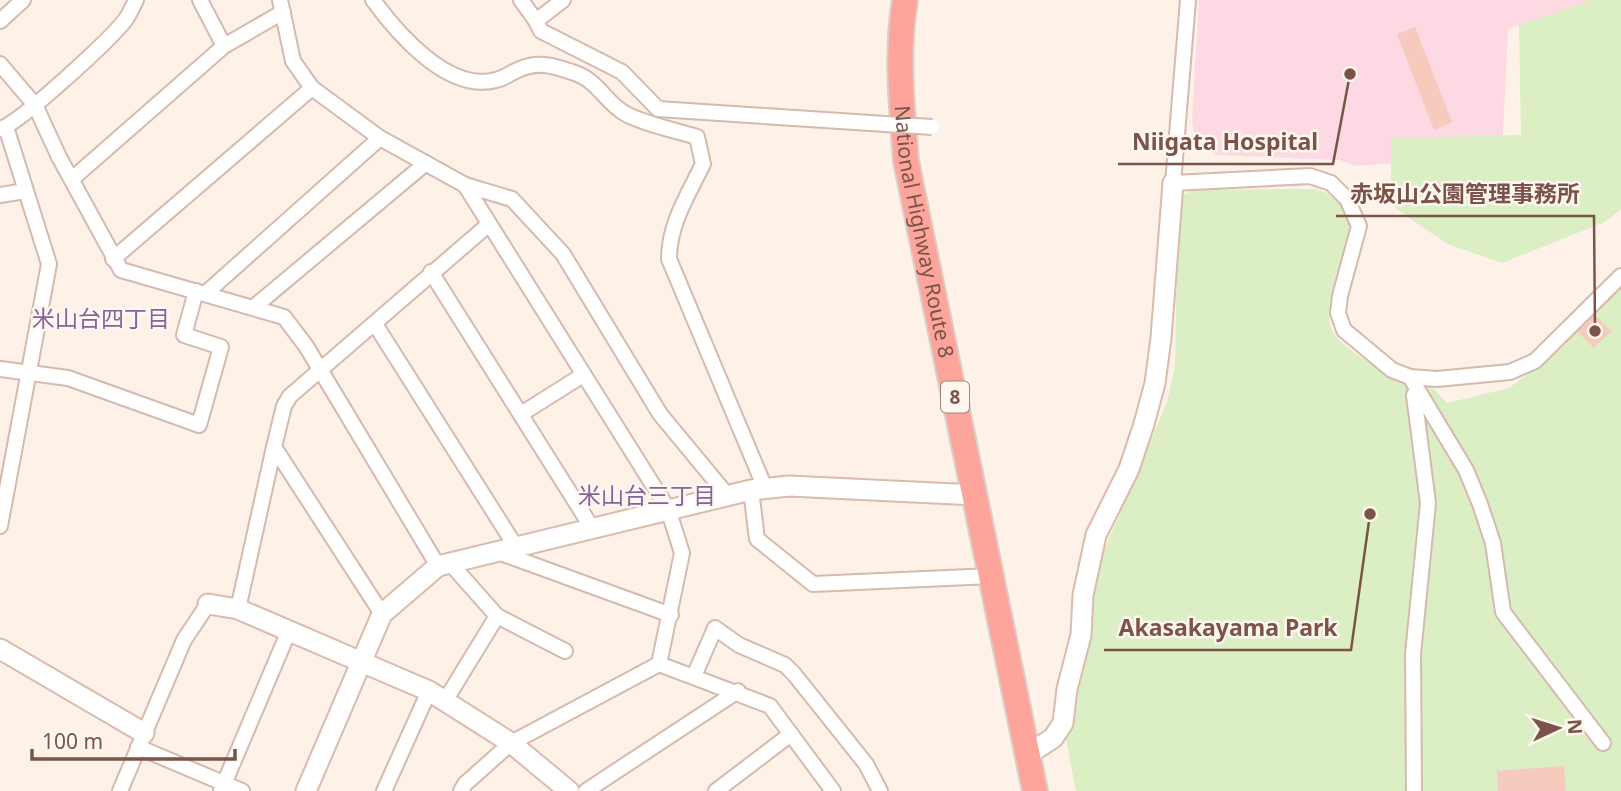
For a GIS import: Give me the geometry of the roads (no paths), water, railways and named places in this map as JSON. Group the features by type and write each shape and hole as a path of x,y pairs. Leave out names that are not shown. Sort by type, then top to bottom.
{"highway":[{"name":"National Highway Route 8","path":"905,0 901,24 900,92 906,161 1035,791"}],"street":[{"path":"0,21 23,0"},
{"path":"0,526 49,264 3,128 35,105 125,20 136,0"},
{"path":"200,0 224,46"},
{"path":"373,0 397,33 421,57 452,73 488,82 535,64 550,65 583,75 626,114 697,137 704,164 678,214 669,240 669,259 758,489 757,539 813,584 992,576"},
{"path":"522,0 541,32 622,72 658,110 932,127"},
{"path":"536,21 563,0"},
{"path":"1027,755 1053,738 1063,723 1067,689 1081,635 1083,595 1096,536 1129,469 1144,424 1161,338 1188,0"},
{"path":"72,179 224,46 281,6 293,61 312,88 380,138 466,185 512,199 563,254 660,414 727,495"},
{"path":"0,64 35,105 59,158 121,270 284,317 306,346 444,565 497,616 565,651"},
{"path":"113,259 312,88"},
{"path":"0,369 68,378 199,425 221,347 184,335 201,292 380,138"},
{"path":"254,307 426,163"},
{"path":"1173,183 1310,176 1331,183 1347,199 1359,226 1340,296 1338,313 1344,330 1392,370 1410,377 1437,379 1510,372 1535,361 1621,276"},
{"path":"466,185 488,225 668,509 682,553 659,664"},
{"path":"0,195 25,191"},
{"path":"238,609 284,406 290,396 488,225"},
{"path":"431,272 592,528"},
{"path":"375,324 507,549 671,615"},
{"path":"521,414 583,375"},
{"path":"1410,377 1466,470 1480,504 1493,543 1503,612 1603,744"},
{"path":"1410,377 1419,420 1428,503 1413,654 1414,791"},
{"path":"274,447 382,614"},
{"path":"306,791 382,614 444,565 758,489 789,486 976,495"},
{"path":"120,791 184,640 208,604 238,609 288,633 360,660 437,696 511,743 569,791"},
{"path":"384,791 437,696 497,616"},
{"path":"694,676 715,628 739,645 785,666 866,764 880,791"},
{"path":"222,787 288,633"},
{"path":"0,649 141,740 222,787 243,791"},
{"path":"461,791 465,784 511,743 659,664 738,691 770,706 827,789"},
{"path":"586,791 738,691"},
{"path":"716,791 791,734"}],"place":[{"name":"Niigata Hospital","path":"1350,74"},
{"name":"赤坂山公園管理事務所","path":"1595,331"},
{"name":"Akasakayama Park","path":"1370,514"}],"district":[{"name":"米山台四丁目","path":"101,319"},
{"name":"米山台三丁目","path":"647,496"}]}
